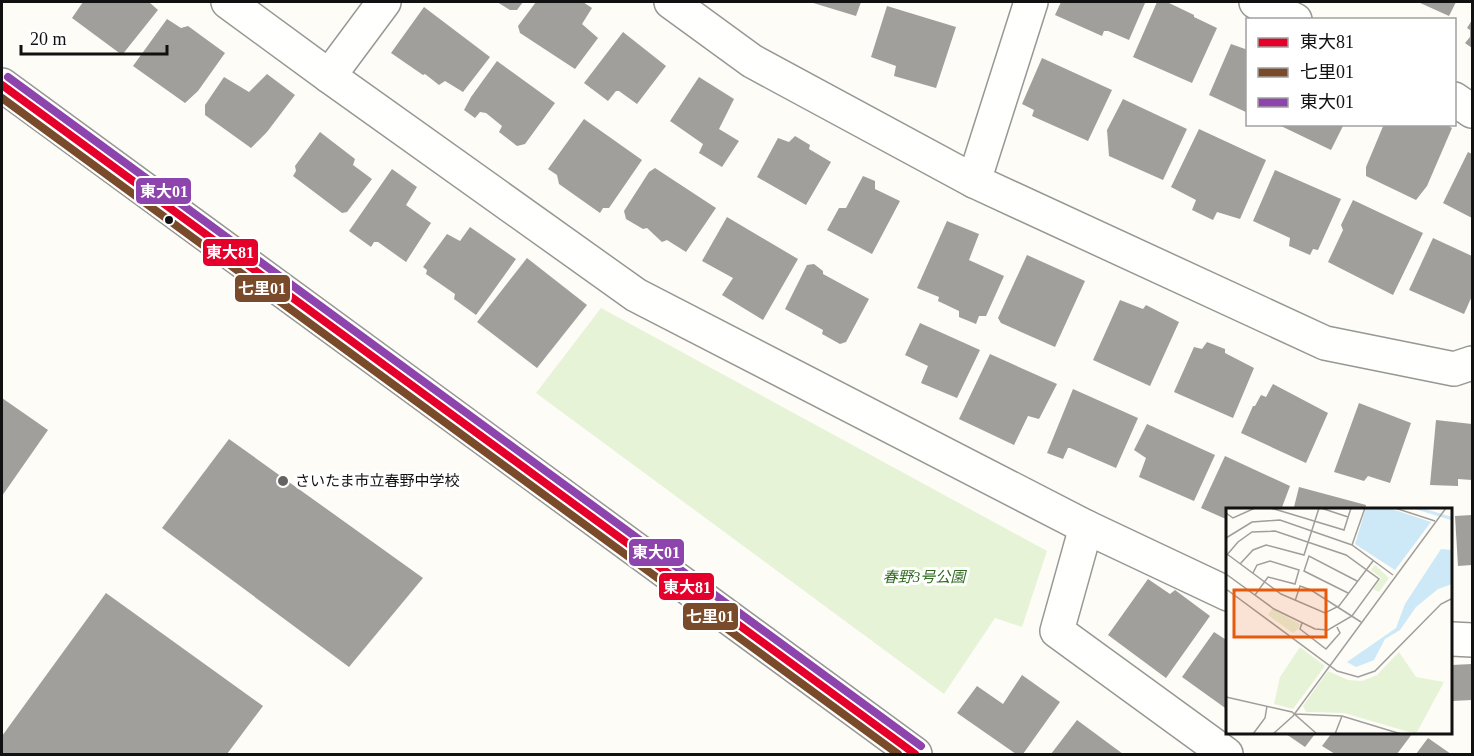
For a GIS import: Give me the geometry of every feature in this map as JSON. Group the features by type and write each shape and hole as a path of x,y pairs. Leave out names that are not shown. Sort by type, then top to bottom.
{"street":[{"path":"228,2 636,295 1086,527 1226,593"},
{"path":"329,76 384,2"},
{"path":"671,2 753,62 974,181 1325,343 1454,369 1473,363"},
{"path":"974,181 1031,2"},
{"path":"1256,2 1291,18"},
{"path":"2,85 915,754"},
{"path":"1456,100 1473,111"},
{"path":"1086,527 1056,631 1226,754"},
{"path":"1453,639 1473,640"}],"green space":[{"name":"春野3号公園","path":"601,308 1047,551 1022,627 995,618 944,694 536,393"}],"building":[{"path":"83,2 149,2 158,10 122,55 72,18"},
{"path":"497,2 523,2 517,10 510,10"},
{"path":"536,2 583,2 592,8 582,24 598,38 575,69 520,33 518,26"},
{"path":"810,2 861,2 856,16"},
{"path":"1061,2 1145,3 1129,40 1108,31 1104,31 1102,36 1055,15"},
{"path":"1157,2 1167,2 1217,28 1192,83 1133,57"},
{"path":"1418,2 1456,2 1449,16"},
{"path":"887,6 956,27 936,88 894,76 896,66 871,57"},
{"path":"424,7 490,57 463,92 445,81 439,85 391,53"},
{"path":"167,19 181,28 188,26 225,53 198,91 185,103 133,66"},
{"path":"1472,20 1472,48 1465,43 1470,37 1470,30 1467,28"},
{"path":"623,32 666,66 637,104 619,91 616,91 608,101 584,83"},
{"path":"1231,44 1246,49 1246,112 1209,95"},
{"path":"1042,58 1112,90 1088,141 1032,116 1034,110 1022,104"},
{"path":"497,61 555,103 525,144 517,146 499,132 502,126 486,113 480,112 475,118 464,110"},
{"path":"267,74 295,95 267,132 251,148 205,115 205,105 224,77 249,92"},
{"path":"699,77 734,99 719,129 739,141 722,167 699,153 703,144 670,121"},
{"path":"1123,99 1187,129 1163,180 1109,156 1107,130"},
{"path":"584,119 642,160 609,208 603,208 600,213 559,184 557,175 548,169"},
{"path":"1281,126 1343,126 1331,150"},
{"path":"1383,126 1448,126 1452,128 1427,186 1416,200 1366,176 1366,167"},
{"path":"1199,129 1266,160 1240,219 1217,212 1213,220 1192,210 1196,200 1171,187"},
{"path":"320,132 355,159 353,165 372,179 347,212 342,213 293,176 296,171 295,166"},
{"path":"795,136 810,145 809,149 831,162 806,205 757,177 778,138 789,142"},
{"path":"1468,152 1472,154 1472,218 1443,203"},
{"path":"655,168 716,208 686,252 667,240 662,242 647,228 643,229 626,219 624,211 649,172"},
{"path":"392,169 417,187 406,205 431,223 406,262 378,242 374,242 371,247 349,231"},
{"path":"1275,170 1341,199 1318,250 1313,249 1310,255 1289,246 1290,238 1253,221"},
{"path":"863,176 875,181 875,189 900,201 872,254 827,230 839,208 846,208"},
{"path":"1353,200 1423,233 1393,295 1328,262 1343,230 1341,225"},
{"path":"727,217 798,259 763,320 722,295 733,278 702,261"},
{"path":"947,221 979,234 969,260 1004,276 986,316 979,316 976,324 959,317 959,311 938,301 939,297 917,288"},
{"path":"470,227 516,259 476,315 454,299 455,294 426,274 427,270 423,267 447,234 460,241"},
{"path":"1433,238 1472,256 1472,296 1464,314 1409,290"},
{"path":"1027,255 1085,281 1055,347 1001,323 998,318"},
{"path":"527,258 587,305 537,368 477,322"},
{"path":"814,264 823,271 823,274 869,299 846,342 840,344 822,334 823,330 785,309 807,265"},
{"path":"1120,300 1143,309 1146,305 1179,322 1150,386 1093,360"},
{"path":"920,323 980,350 957,398 921,383 928,366 905,355"},
{"path":"1207,342 1225,349 1225,353 1254,368 1233,418 1174,392 1194,347 1202,349"},
{"path":"990,354 1057,384 1039,419 1028,416 1014,445 959,419"},
{"path":"1273,384 1328,413 1306,463 1241,433 1253,406 1261,395 1266,397"},
{"path":"1073,389 1138,418 1116,468 1070,448 1063,459 1047,453"},
{"path":"2,398 48,430 2,496"},
{"path":"1359,403 1411,423 1390,483 1368,476 1364,481 1334,472"},
{"path":"1436,420 1472,424 1472,480 1458,479 1458,486 1430,485"},
{"path":"1147,424 1215,455 1194,501 1139,477 1146,458 1134,450"},
{"path":"229,439 423,578 349,667 162,528"},
{"path":"1225,456 1290,486 1282,508 1226,508 1226,519 1201,508"},
{"path":"1299,487 1366,505 1365,508 1290,508 1294,507"},
{"path":"1472,515 1472,565 1458,566 1455,516"},
{"path":"1148,579 1170,594 1175,590 1210,616 1166,678 1108,635"},
{"path":"106,593 263,706 227,754 2,754 2,736"},
{"path":"1214,632 1226,640 1226,709 1182,677"},
{"path":"1472,664 1472,700 1453,701 1453,665"},
{"path":"1022,675 1060,702 1023,754 1016,754 957,713 977,686 1003,704"},
{"path":"1077,720 1123,754 1051,754"},
{"path":"1287,735 1314,735 1305,747"},
{"path":"1330,735 1411,735 1397,754 1335,754 1322,746"},
{"path":"1428,738 1451,754 1416,754"}],"transit line":[{"name":"東大01","path":"8,77 921,746"},
{"name":"東大81","path":"2,85 915,754"},
{"name":"七里01","path":"2,98 898,754"}],"place":[{"name":"さいたま市立春野中学校","path":"283,481"}]}
